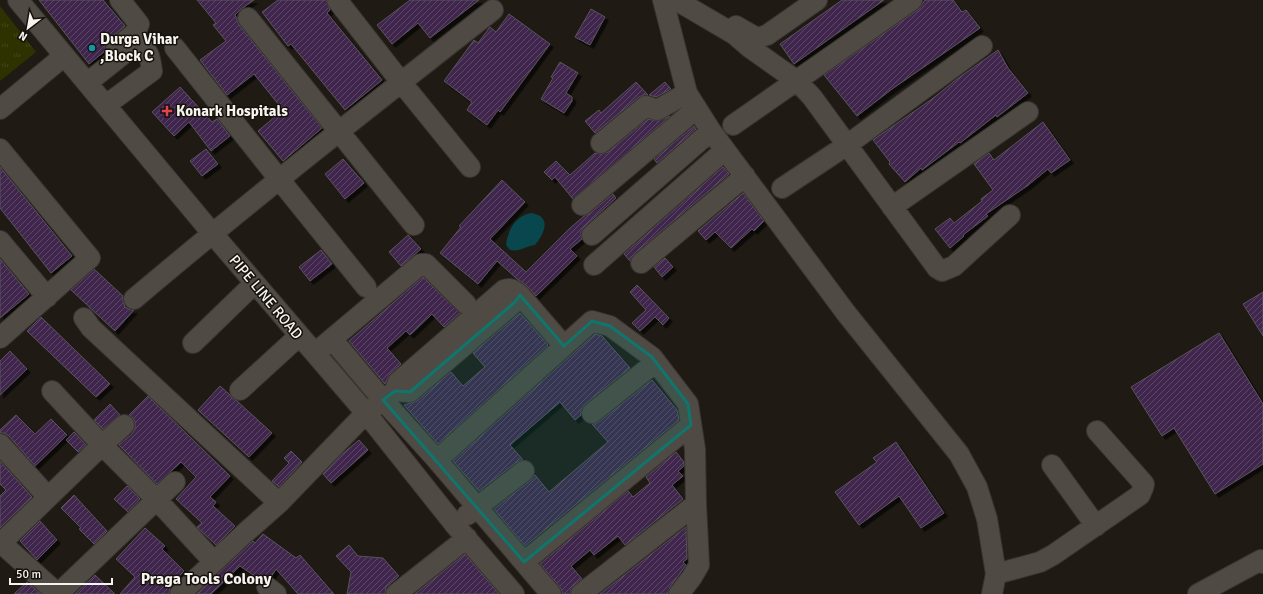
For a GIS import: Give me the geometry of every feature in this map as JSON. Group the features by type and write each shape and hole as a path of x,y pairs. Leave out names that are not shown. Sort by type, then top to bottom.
{"street":[{"name":"PIPE LINE ROAD","path":"18,0 212,233 366,413 514,594"},
{"path":"84,79 135,33 138,28 139,24 120,0"},
{"path":"337,0 470,167"},
{"path":"694,0 757,38 767,35 817,0"},
{"path":"733,125 912,0"},
{"path":"667,1 730,40 749,47 797,81 812,97 933,264 942,271 954,266 1010,215"},
{"path":"667,1 692,101 711,132 846,313 959,454 977,487 987,519 996,574 992,594"},
{"path":"134,299 212,233 339,130 493,10"},
{"path":"248,18 414,225"},
{"path":"84,79 136,44 143,47 150,57 152,71 106,105"},
{"path":"782,188 847,145 982,46"},
{"path":"175,48 366,287"},
{"path":"0,91 32,67 60,51"},
{"path":"0,109 60,51"},
{"path":"600,143 646,106 656,110 692,101"},
{"path":"582,205 692,101"},
{"path":"892,207 1028,112"},
{"path":"592,235 711,132"},
{"path":"0,149 90,258 0,338"},
{"path":"594,265 725,150"},
{"path":"641,263 745,176"},
{"path":"0,241 47,297"},
{"path":"314,354 421,264 426,264 466,304"},
{"path":"193,343 255,283"},
{"path":"183,593 214,562 279,503 366,413 389,396 398,382 504,290 508,288 512,289 520,295 564,346"},
{"path":"84,318 91,328 279,503"},
{"path":"437,460 592,321 610,326 652,357 688,404 695,449 699,565 679,594"},
{"path":"240,390 299,336"},
{"path":"332,339 389,396 437,460 551,594"},
{"path":"592,413 656,362"},
{"path":"52,390 102,445 157,500 214,562"},
{"path":"124,425 0,543 58,594 175,482"},
{"path":"524,562 691,425"},
{"path":"996,574 1040,562 1053,555 1140,495 1144,484 1097,431"},
{"path":"0,444 48,497"},
{"path":"1052,465 1096,526"},
{"path":"396,594 461,531 477,507 524,471"},
{"path":"581,594 696,504"},
{"path":"1198,594 1261,560 1263,563"}],"highlighted area":[{"path":"520,295 564,346 592,321 610,326 652,357 688,404 691,425 524,562 383,400 395,391 410,392 515,302"}],"green space":[{"path":"0,6 36,52 0,81"}],"water":[{"path":"531,213 538,215 544,221 545,226 542,235 535,245 517,250 510,250 506,245 508,234 513,224 521,217"}],"building":[{"name":"Durga Vihar ,Block C","path":"39,0 103,0 125,26 105,44 105,51 89,64"},
{"path":"197,0 254,0 235,15 239,25 322,128 283,161 258,131 283,110 254,74 227,95 200,60 226,41 213,25 216,23"},
{"path":"278,0 326,0 330,10 327,13 382,80 345,110 291,44 288,46 262,12"},
{"path":"410,0 479,0 430,38 418,23 392,44 377,25"},
{"path":"842,0 884,0 794,64 780,44"},
{"path":"925,0 953,0 962,12 966,10 980,28 892,89 857,116 824,75 919,9"},
{"path":"591,9 605,17 590,45 575,37"},
{"path":"509,14 550,44 500,112 498,110 487,125 467,110 472,102 444,81 474,40 478,43 490,27 496,32"},
{"path":"998,50 1008,68 1028,93 922,170 921,168 905,182 889,164 890,162 873,140 932,99"},
{"path":"560,62 578,73 566,93 572,97 572,101 564,113 541,99"},
{"path":"636,82 648,95 639,97 595,133 585,121 599,110 601,113"},
{"path":"665,82 671,89 656,97 649,95"},
{"path":"180,87 212,122 217,119 230,136 211,151 189,122 174,136 152,112"},
{"path":"670,116 573,199 555,177 552,180 544,172 556,161 570,175 595,153 602,154 608,152 648,119 658,121"},
{"path":"1043,122 1070,160 1051,173 1048,169 1027,186 986,214 988,216 963,235 964,236 950,248 935,229 950,218 954,223 982,201 981,199 993,190 974,164 989,153 994,160"},
{"path":"694,126 696,129 657,163 654,159"},
{"path":"206,149 218,164 202,176 190,161"},
{"path":"343,159 364,183 345,199 325,174"},
{"path":"0,167 72,256 51,273 0,208"},
{"path":"723,167 729,174 634,254 630,261 624,254"},
{"path":"502,180 525,202 490,239 526,272 584,216 589,214 613,194 616,198 584,227 581,232 582,239 570,249 577,256 536,296 527,286 497,261 478,284 440,253 461,227 459,226"},
{"path":"743,193 764,221 754,231 752,229 731,248 715,232 706,240 698,231"},
{"path":"408,235 421,249 401,266 389,252"},
{"path":"321,250 332,264 310,281 299,267"},
{"path":"665,258 673,267 662,277 654,267"},
{"path":"0,259 29,294 0,318"},
{"path":"94,269 123,296 125,307 130,310 134,310 115,331 71,290"},
{"path":"423,277 460,313 444,327 432,314 410,335 406,331 387,348 401,364 390,374 385,384 349,341"},
{"path":"637,285 669,318 663,325 655,317 640,331 632,323 646,310 630,292"},
{"path":"1263,292 1263,336 1243,304"},
{"path":"520,313 548,345 438,444 404,405 417,401 451,372 463,386 485,367 473,353"},
{"path":"41,317 110,384 96,397 27,331"},
{"path":"1219,333 1263,404 1263,464 1215,494 1174,428 1162,436 1131,387"},
{"path":"595,334 602,336 630,368 585,404 581,409 581,415 575,420 560,402 510,445 523,460 517,462 479,491 453,461"},
{"path":"10,351 27,369 0,395 0,361"},
{"path":"652,380 677,410 679,420 525,546 494,509 531,480 535,475 549,492 608,442 592,424 599,422"},
{"path":"220,386 272,433 249,457 198,410"},
{"path":"148,396 230,476 210,497 216,502 213,506 235,526 216,545 197,527 202,523 176,499 196,477 181,462 157,484 119,445 132,434 135,429 135,422 129,415"},
{"path":"110,404 120,415 103,429 94,420"},
{"path":"16,415 35,434 51,419 67,435 35,466 9,436 4,433 0,433 0,430"},
{"path":"74,432 86,445 78,452 66,440"},
{"path":"359,440 368,450 331,483 323,474 341,455"},
{"path":"896,442 944,513 921,528 899,496 859,525 835,492 877,462 873,458"},
{"path":"291,451 302,462 279,487 272,481 289,463 284,458"},
{"path":"676,452 684,462 684,466 678,471 683,476 672,485 683,499 625,545 618,536 594,555 590,550 571,566 582,579 574,585 570,594 563,594 560,587 540,564 628,491 633,497 650,483 646,477"},
{"path":"0,461 32,497 0,528 0,496 6,490 0,484"},
{"path":"127,486 140,499 128,512 114,499"},
{"path":"74,495 107,531 94,544 79,529 81,528 61,508"},
{"path":"40,521 57,540 37,560 20,541"},
{"path":"686,527 687,559 683,562 686,565 670,587 668,594 600,594"},
{"path":"145,528 165,546 162,549 184,571 169,587 169,594 120,594 135,577 116,559"},
{"path":"263,534 296,558 300,555 334,594 298,594 276,569 271,577 263,576 259,579 240,566 211,594 197,594 253,541 255,543"},
{"path":"349,545 358,556 383,558 399,576 386,587 385,594 347,594 351,572 336,556"},
{"path":"465,554 499,594 415,594"},
{"path":"95,575 115,594 75,594"},
{"path":"27,582 41,594 14,594"}],"place":[{"name":"Durga Vihar ,Block C","path":"92,48"},
{"name":"Konark Hospitals","path":"167,111"}],"district":[{"name":"Praga Tools Colony","path":"206,578"}]}
